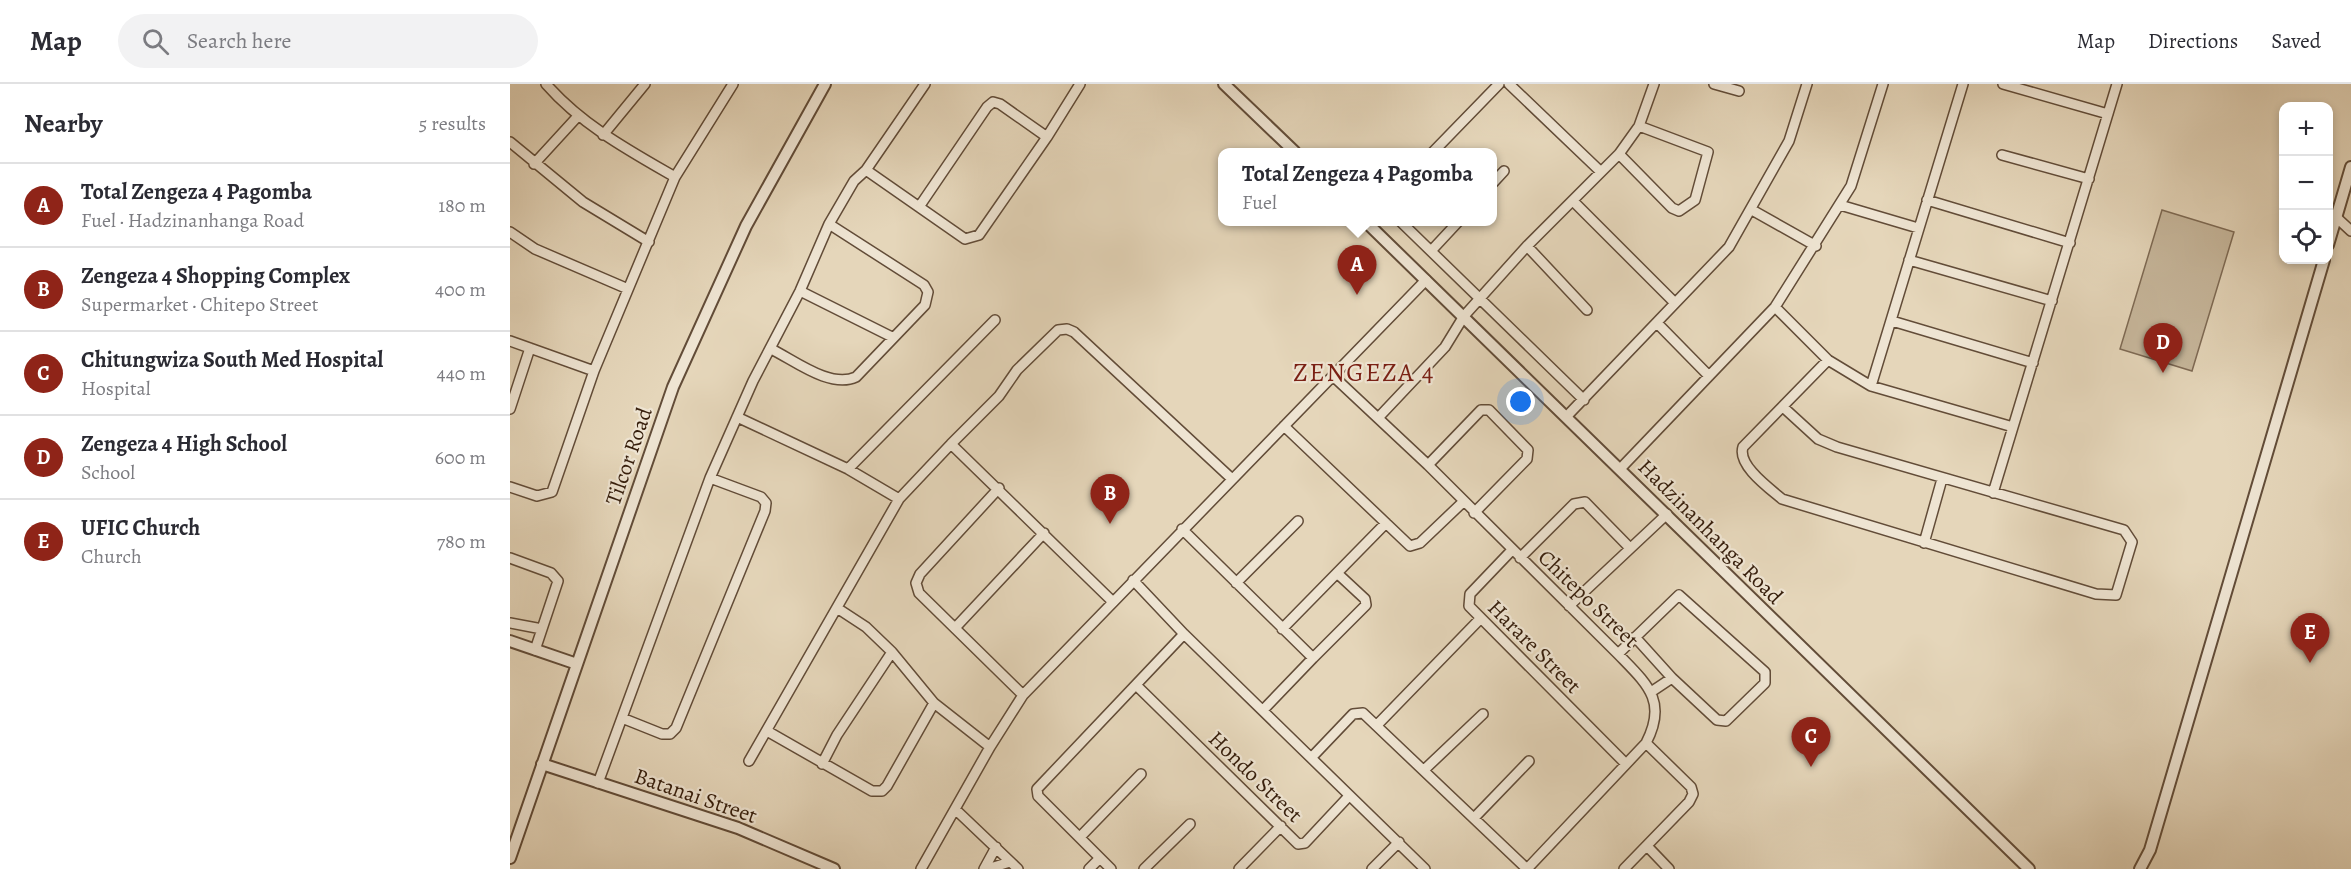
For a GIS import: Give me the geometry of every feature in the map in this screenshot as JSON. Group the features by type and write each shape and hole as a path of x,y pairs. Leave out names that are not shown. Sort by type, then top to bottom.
{"street":[{"path":"603,135 645,84"},
{"path":"510,487 537,496 549,495 552,492 594,371 650,242 675,177 733,84"},
{"name":"Tilcor Road","path":"510,858 654,435 689,348 757,205 825,84"},
{"path":"598,783 710,478 737,417 800,291 829,224 854,181 866,170 925,84"},
{"path":"866,170 965,239 979,235 1047,137 1080,84"},
{"path":"1224,84 1290,148"},
{"path":"1438,148 1499,84"},
{"path":"1509,84 1601,172"},
{"path":"1378,418 1445,347 1464,316 1527,246 1619,154 1639,126 1653,84"},
{"path":"1714,84 1739,92"},
{"path":"1568,416 1729,248 1789,141 1807,84"},
{"path":"1620,469 1775,307 1816,246 1851,186 1882,84"},
{"path":"1871,386 1963,84"},
{"path":"2003,84 2108,114"},
{"path":"1993,494 2117,84"},
{"path":"552,86 578,116 603,135 675,177"},
{"path":"919,207 987,107 993,102 1000,104 1047,137"},
{"path":"534,164 578,116"},
{"path":"1619,154 1672,208 1679,211 1695,200 1708,152 1639,126"},
{"path":"510,142 534,164 583,201 650,242"},
{"path":"2002,155 2089,179"},
{"path":"2333,230 2351,167"},
{"path":"1497,179 1504,171"},
{"path":"1927,200 2070,243"},
{"path":"1574,201 1676,303"},
{"path":"1840,205 1918,228"},
{"path":"1752,210 1816,246"},
{"path":"2337,218 2351,231"},
{"path":"771,349 832,380 847,381 856,377 925,304 928,292 924,285 829,224"},
{"name":"Hadzinanhanga Road","path":"1370,226 1568,416 2029,869"},
{"path":"1405,226 1584,400"},
{"path":"1431,250 1454,226"},
{"path":"510,232 535,249 628,289"},
{"path":"1527,246 1587,310"},
{"path":"1909,260 2052,301"},
{"path":"2140,869 2150,850 2323,264"},
{"path":"921,869 990,747 1023,695 1426,280"},
{"path":"800,291 892,337"},
{"path":"1775,307 1828,360 1871,386 2013,427"},
{"path":"848,468 995,320"},
{"path":"1892,321 2033,363"},
{"path":"1657,323 1709,375"},
{"path":"750,761 899,499 999,396 1017,370 1058,330 1067,329 1074,332 1232,479"},
{"path":"510,341 594,371"},
{"path":"510,409 530,348"},
{"path":"1783,407 1818,439 1942,479 2128,533 2132,542 2116,595 2096,594 1798,506 1782,499 1744,461 1742,452 1783,407 1828,360"},
{"name":"Chitepo Street","path":"1333,376 1428,465 1618,654 1651,692"},
{"path":"1428,465 1481,410 1489,410 1528,450 1527,459 1474,513"},
{"path":"737,417 848,468 899,499"},
{"path":"1284,426 1408,545 1416,546 1463,502"},
{"path":"951,444 999,488 1112,601"},
{"path":"622,718 662,734 670,734 676,728 765,511 766,503 761,497 710,478"},
{"path":"1924,543 1942,479"},
{"path":"999,488 920,574 916,583 919,593 1023,695"},
{"path":"1520,558 1574,504 1581,501 1585,502 1629,547"},
{"path":"1569,606 1629,547 1667,514"},
{"path":"1236,583 1298,521"},
{"path":"1282,629 1386,523"},
{"path":"1182,529 1313,657"},
{"path":"955,628 1044,533"},
{"name":"Harare Street","path":"1512,550 1470,594 1468,606 1479,620 1626,764"},
{"path":"510,558 544,570 557,578 558,586 535,650"},
{"path":"1263,710 1366,605 1365,599 1337,573"},
{"path":"1133,580 1184,634 1425,869"},
{"path":"1618,654 1674,597 1681,596 1765,672 1767,677 1765,683 1729,720 1722,722 1672,678 1635,637"},
{"path":"837,608 866,627 892,652 934,703 990,747"},
{"path":"1378,724 1479,620"},
{"path":"510,623 542,629"},
{"path":"1111,869 1038,796 1038,786 1184,634"},
{"path":"511,645 535,650 577,664"},
{"path":"822,764 837,735 892,652"},
{"path":"1312,757 1357,712 1363,713 1378,724 1527,869 1646,743 1656,723 1657,714 1651,692 1672,678"},
{"name":"Hondo Street","path":"1136,685 1298,844 1305,843 1349,796"},
{"path":"767,731 872,791 882,791 934,703"},
{"path":"1424,770 1483,714"},
{"path":"1624,869 1689,802 1693,791 1646,743"},
{"path":"1474,818 1529,761"},
{"name":"Batanai Street","path":"542,764 738,828 834,869"},
{"path":"1080,837 1141,774"},
{"path":"955,809 1014,865"},
{"path":"1144,869 1190,824"},
{"path":"1239,869 1281,826"},
{"path":"1372,869 1399,842"},
{"path":"1647,846 1669,869"},
{"path":"986,869 996,847"},
{"path":"1089,869 1100,858"},
{"path":"986,869 1014,865"}],"shaded area":[{"path":"2162,210 2234,232 2192,371 2120,349"}],"place":[{"name":"Total Zengeza 4 Pagomba","path":"1357,295"},
{"name":"Zengeza 4 High School","path":"2163,373"},
{"name":"Zengeza 4 Shopping Complex","path":"1110,524"},
{"name":"UFIC Church","path":"2310,663"},
{"name":"Chitungwiza South Med Hospital","path":"1811,767"}],"district":[{"name":"ZENGEZA 4","path":"1364,372"}]}
